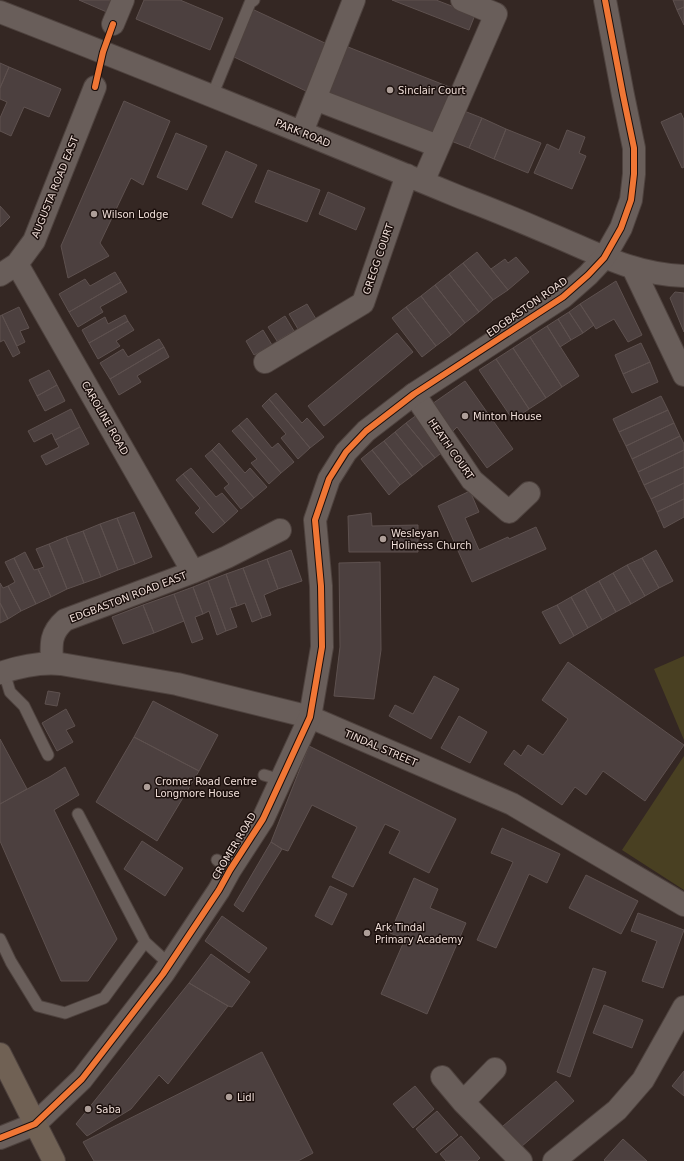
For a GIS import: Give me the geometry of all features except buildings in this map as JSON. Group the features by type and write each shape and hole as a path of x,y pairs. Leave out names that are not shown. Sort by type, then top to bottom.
{"highway":[{"path":"0,1054 54,1161"}],"street":[{"path":"113,24 123,0"},
{"path":"302,132 354,0"},
{"name":"GREGG COURT","path":"265,362 363,303 415,178 438,146 496,14 462,0"},
{"name":"EDGBASTON ROAD","path":"316,525 315,520 329,479 346,452 366,431 414,394 563,297 588,275 604,258 621,228 631,200 634,174 634,148 605,0"},
{"name":"PARK ROAD","path":"0,12 415,178 549,233 604,258 632,268 672,276 684,276"},
{"name":"AUGUSTA ROAD EAST","path":"9,270 34,241 95,87"},
{"path":"315,99 438,146"},
{"path":"632,268 684,374"},
{"name":"CAROLINE ROAD","path":"9,270 193,572"},
{"name":"HEATH COURT","path":"414,394 472,480 492,498 509,512 529,493"},
{"name":"CROMER ROAD","path":"35,1124 82,1079 169,964 220,890 223,865 263,819 272,777 310,717 322,647 321,586 316,525"},
{"name":"EDGBASTON ROAD EAST","path":"52,663 51,643 56,628 65,620 193,572 227,557 280,530"},
{"path":"2,673 12,669 52,663"},
{"name":"TINDAL STREET","path":"52,663 177,684 310,717 512,804 684,905"},
{"path":"554,1161 616,1110 643,1080 683,1011"},
{"path":"463,1102 496,1069"},
{"path":"442,1077 463,1102 521,1161"},
{"path":"0,1138 35,1124"}],"lane":[{"path":"212,96 250,3 254,0"},
{"path":"2,673 10,692 24,706 48,755"},
{"path":"78,814 145,942 169,964"},
{"path":"0,939 11,962 38,1006 65,1013 104,998 145,942"}],"shaded area":[{"path":"684,656 684,740 654,669"},
{"path":"684,756 684,890 622,850"}],"cycle path":[{"path":"0,1138 35,1124 82,1079 163,974 219,890 263,819 310,717 322,647 321,586 315,520 329,479 346,452 366,431 414,394 563,297 588,275 604,258 621,228 631,200 634,174 634,148 605,0"},
{"path":"95,87 103,52 113,24"}],"place":[{"name":"Sinclair Court","path":"390,90"},
{"name":"Wilson Lodge","path":"94,214"},
{"name":"Minton House","path":"465,416"},
{"name":"Wesleyan Holiness Church","path":"383,539"},
{"name":"Cromer Road Centre Longmore House","path":"147,787"},
{"name":"Ark Tindal Primary Academy","path":"367,933"},
{"name":"Lidl","path":"229,1097"},
{"name":"Saba","path":"88,1109"}]}
